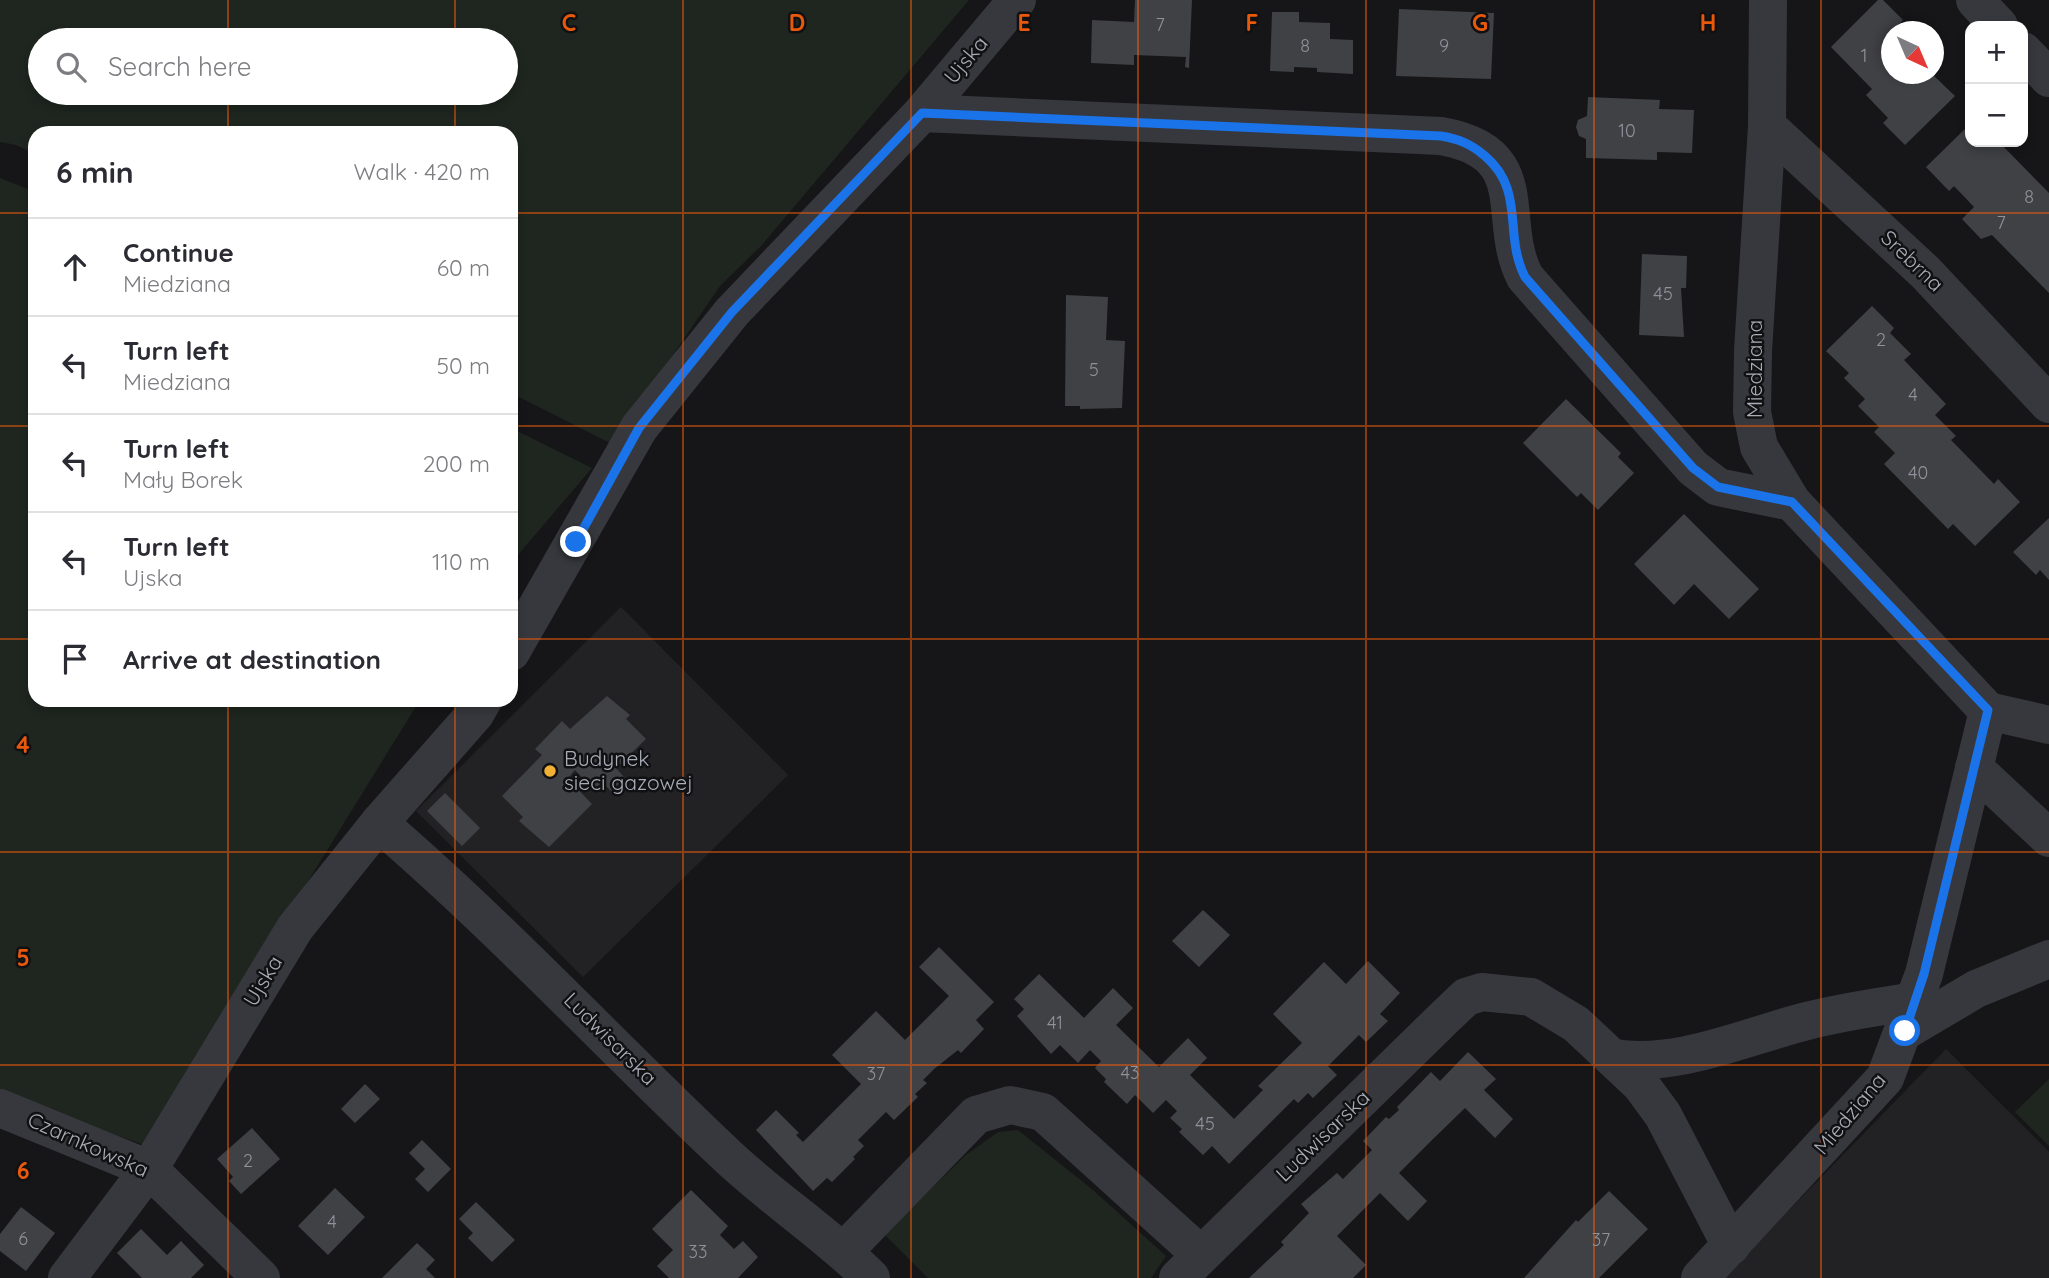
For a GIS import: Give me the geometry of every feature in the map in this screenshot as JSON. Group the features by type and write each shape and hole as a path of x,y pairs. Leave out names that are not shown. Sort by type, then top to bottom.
{"street":[{"name":"Ujska","path":"518,640 639,428 732,312 922,113 1017,0"},
{"name":"Miedziana","path":"1699,1278 1885,1077 1910,1016 1988,710 1792,502 1759,447 1752,412 1766,125 1768,0"},
{"path":"1975,0 1995,21"},
{"path":"2028,56 2049,78"},
{"path":"922,113 1441,136 1462,140 1495,165 1504,176 1510,190 1517,262 1525,277 1693,468 1718,487 1792,502"},
{"name":"Srebrna","path":"1766,125 1925,272 2049,404"},
{"name":"Ujska","path":"66,1278 149,1169 295,928 379,823 479,707"},
{"path":"1988,710 2049,725"},
{"path":"1974,768 2049,838"},
{"name":"Ludwisarska","path":"379,823 452,886 536,965 723,1152 844,1251 871,1278"},
{"path":"1614,1058 1643,1062 1676,1057 1807,1021 1910,1016 2049,959"},
{"name":"Ludwisarska","path":"844,1251 975,1115 1010,1105 1043,1112 1190,1267 1466,997 1482,992 1531,998 1576,1024 1641,1085 1663,1115 1731,1246"},
{"name":"Czarnkowska","path":"0,1108 149,1169 261,1278"}],"shaded area":[{"path":"0,0 969,0 761,246 720,286 612,444 518,397 518,126 28,126 28,151 0,142"},
{"path":"0,178 28,189 28,707 416,707 145,1145 0,1095"},
{"path":"518,431 592,468 518,555"},
{"path":"621,607 788,775 583,977 416,811"},
{"path":"1946,1049 2049,1152 2049,1278 1723,1278"},
{"path":"2049,1079 2049,1146 2015,1112"},
{"path":"1018,1130 1093,1190 1166,1256 1151,1278 928,1278 884,1234 966,1155 998,1132"}],"building":[{"path":"1135,0 1192,0 1189,68 1185,67 1186,57 1134,55 1134,65 1091,63 1092,20 1134,22"},
{"path":"1878,0 1883,0 1903,20 1881,21 1881,84 1942,84 1955,96 1905,145 1883,123 1888,118 1866,95 1872,89 1831,47"},
{"path":"1399,9 1494,13 1491,79 1396,76"},
{"path":"1272,12 1299,12 1299,22 1330,23 1330,39 1353,40 1353,74 1317,72 1317,68 1294,67 1294,72 1270,71"},
{"path":"1588,97 1660,100 1659,109 1694,110 1692,153 1657,152 1657,160 1586,158 1586,139 1579,136 1576,127 1578,120 1587,116"},
{"path":"1965,129 1965,147 2004,147 2049,193 2049,293 1992,235 1981,239 1962,219 1974,207 1954,186 1949,191 1926,167"},
{"path":"1642,254 1687,256 1686,288 1681,288 1684,337 1639,335"},
{"path":"1066,295 1108,297 1106,340 1125,341 1122,408 1080,409 1080,406 1065,406"},
{"path":"1872,306 1894,328 1890,333 1911,354 1904,360 1946,404 1935,415 1956,436 1951,440 1994,484 1998,479 2020,502 1975,546 1953,524 1948,529 1884,464 1895,453 1874,432 1879,427 1858,406 1865,399 1844,378 1849,373 1826,351"},
{"path":"1566,399 1621,453 1618,457 1634,473 1598,510 1581,493 1577,497 1523,443"},
{"path":"1684,514 1759,589 1729,619 1694,584 1674,605 1634,564"},
{"path":"2049,518 2049,580 2040,570 2036,575 2013,552"},
{"name":"Budynek sieci gazowej","path":"607,696 630,715 626,719 646,739 616,768 625,778 611,791 602,782 594,790 575,770 573,772 568,779 592,804 549,847 519,821 523,817 502,796 542,755 535,749 562,721 570,729"},
{"path":"445,793 480,828 462,846 427,811"},
{"path":"1203,910 1230,935 1199,967 1172,941"},
{"path":"939,947 994,1002 976,1020 984,1029 961,1053 958,1050 923,1080 927,1083 915,1094 918,1097 894,1120 886,1112 858,1140 864,1146 853,1157 855,1159 832,1182 827,1178 813,1191 756,1130 776,1110 799,1133 796,1135 803,1142 861,1084 832,1055 876,1011 905,1040 949,996 919,967"},
{"path":"1368,961 1400,993 1380,1014 1388,1021 1366,1042 1359,1035 1328,1066 1337,1075 1313,1098 1308,1093 1298,1103 1294,1099 1229,1164 1212,1146 1203,1155 1179,1132 1182,1129 1170,1118 1177,1111 1166,1100 1153,1113 1135,1095 1127,1104 1104,1082 1106,1079 1095,1068 1101,1061 1090,1050 1078,1063 1060,1045 1051,1054 1017,1016 1024,1009 1014,999 1039,974 1084,1018 1113,988 1133,1008 1116,1025 1159,1067 1188,1038 1207,1058 1190,1075 1234,1119 1263,1090 1258,1086 1302,1043 1273,1014 1324,962 1346,984"},
{"path":"1468,1052 1496,1079 1484,1090 1513,1119 1495,1138 1465,1108 1432,1140 1399,1173 1427,1201 1408,1221 1380,1193 1337,1236 1366,1265 1353,1278 1249,1278 1284,1245 1281,1242 1309,1213 1301,1204 1337,1173 1343,1179 1372,1150 1363,1141 1386,1117 1389,1119 1399,1110 1397,1107 1431,1072 1440,1081"},
{"path":"365,1084 380,1099 355,1123 341,1109"},
{"path":"252,1128 280,1159 241,1194 229,1181 233,1177 217,1159"},
{"path":"422,1140 451,1169 428,1192 415,1179 425,1169 409,1153"},
{"path":"335,1188 365,1217 328,1255 298,1226"},
{"path":"691,1190 728,1226 720,1235 734,1249 743,1241 758,1257 738,1278 669,1278 657,1266 673,1250 652,1229"},
{"path":"1609,1191 1648,1229 1599,1278 1524,1278 1576,1220 1578,1222"},
{"path":"476,1202 515,1240 492,1262 468,1238 473,1233 459,1219"},
{"path":"21,1207 55,1233 26,1271 0,1251 0,1234"},
{"path":"141,1229 167,1255 181,1241 204,1265 191,1278 142,1278 117,1253"},
{"path":"417,1243 435,1260 426,1269 435,1278 382,1278"}],"place":[{"name":"Budynek sieci gazowej","path":"550,771"}],"route":[{"path":"576,542 639,428 732,312 922,113 1441,136 1462,140 1481,152 1504,176 1510,190 1517,262 1525,277 1693,468 1718,487 1792,502 1988,710 1924,974 1905,1031"}]}
